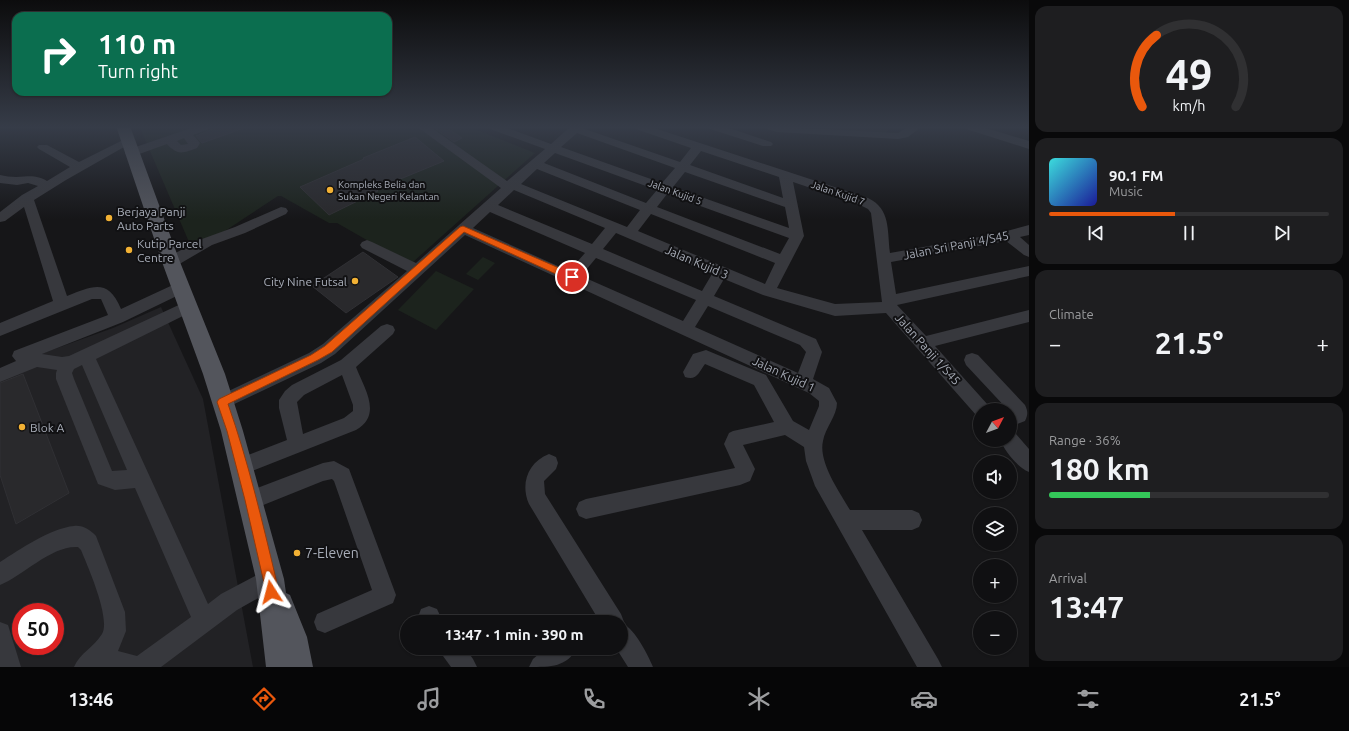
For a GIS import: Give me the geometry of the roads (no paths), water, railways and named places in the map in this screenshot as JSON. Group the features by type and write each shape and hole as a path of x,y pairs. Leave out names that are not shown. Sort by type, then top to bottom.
{"main road":[{"path":"135,157 171,262 214,374 242,466 270,579 281,667"},
{"path":"270,579 292,637 298,667"}],"street":[{"path":"62,157 79,167"},
{"path":"0,218 28,198 94,157"},
{"name":"Jalan Kujid 3","path":"465,157 501,183 629,233 768,291 835,310 890,304 1029,271"},
{"path":"222,402 315,358 329,349 543,157"},
{"name":"Jalan Kujid 5","path":"579,157 797,236"},
{"path":"656,157 791,205"},
{"path":"629,233 666,189 690,157"},
{"name":"Jalan Kujid 7","path":"732,157 864,201 873,206 878,213 883,259"},
{"path":"753,164 758,157"},
{"path":"534,164 784,261"},
{"path":"768,291 797,236 785,174"},
{"path":"0,179 17,181 28,179 36,180 48,186"},
{"path":"28,198 62,304"},
{"path":"488,206 802,338 810,344 814,352 802,382"},
{"path":"171,262 207,242 240,230 281,211"},
{"path":"572,277 614,227"},
{"name":"Jalan Kujid 1","path":"463,229 820,390 828,402 812,442"},
{"name":"Jalan Sri Panji 4/S45","path":"883,259 1029,230"},
{"path":"1008,235 1029,252"},
{"path":"366,245 417,270"},
{"name":"Jalan Panji 1/S45","path":"883,259 890,304 976,403"},
{"path":"686,329 721,272"},
{"path":"0,330 62,304 93,293 102,292 106,295 117,318"},
{"path":"0,364 117,318 184,297"},
{"path":"0,376 36,360 68,364 86,356 184,297"},
{"path":"923,343 1029,316"},
{"path":"297,445 288,408 288,400 294,393 347,365 387,330"},
{"path":"86,356 204,621"},
{"path":"691,372 698,359 706,356 757,378 763,384 787,427 812,442 815,461 822,480 930,667"},
{"path":"972,360 1012,403"},
{"path":"68,364 64,372 65,379 105,478 115,481 141,478"},
{"path":"242,466 355,421 362,413 362,405 347,365"},
{"path":"586,509 743,475 745,469 733,444 736,439 787,427"},
{"path":"1015,447 1029,463"},
{"path":"549,462 536,475 533,488 536,497 604,615"},
{"path":"251,500 323,472 334,470 342,475 385,595 325,622"},
{"path":"844,520 912,520"},
{"path":"0,574 54,542 74,537 82,537 86,540 93,552 114,606 117,618 112,639 92,662"},
{"path":"142,667 229,602 270,579"},
{"path":"0,633 9,667"},
{"path":"628,646 642,667"},
{"path":"456,655 465,667"},
{"path":"541,667 556,655"},
{"path":"92,662 134,667"}],"place":[{"name":"Kompleks Belia dan Sukan Negeri Kelantan","path":"330,190"},
{"name":"Berjaya Panji Auto Parts","path":"109,218"},
{"name":"Kutip Parcel Centre","path":"129,250"},
{"name":"City Nine Futsal","path":"355,281"},
{"name":"Blok A","path":"22,427"},
{"name":"7-Eleven","path":"297,553"}]}
